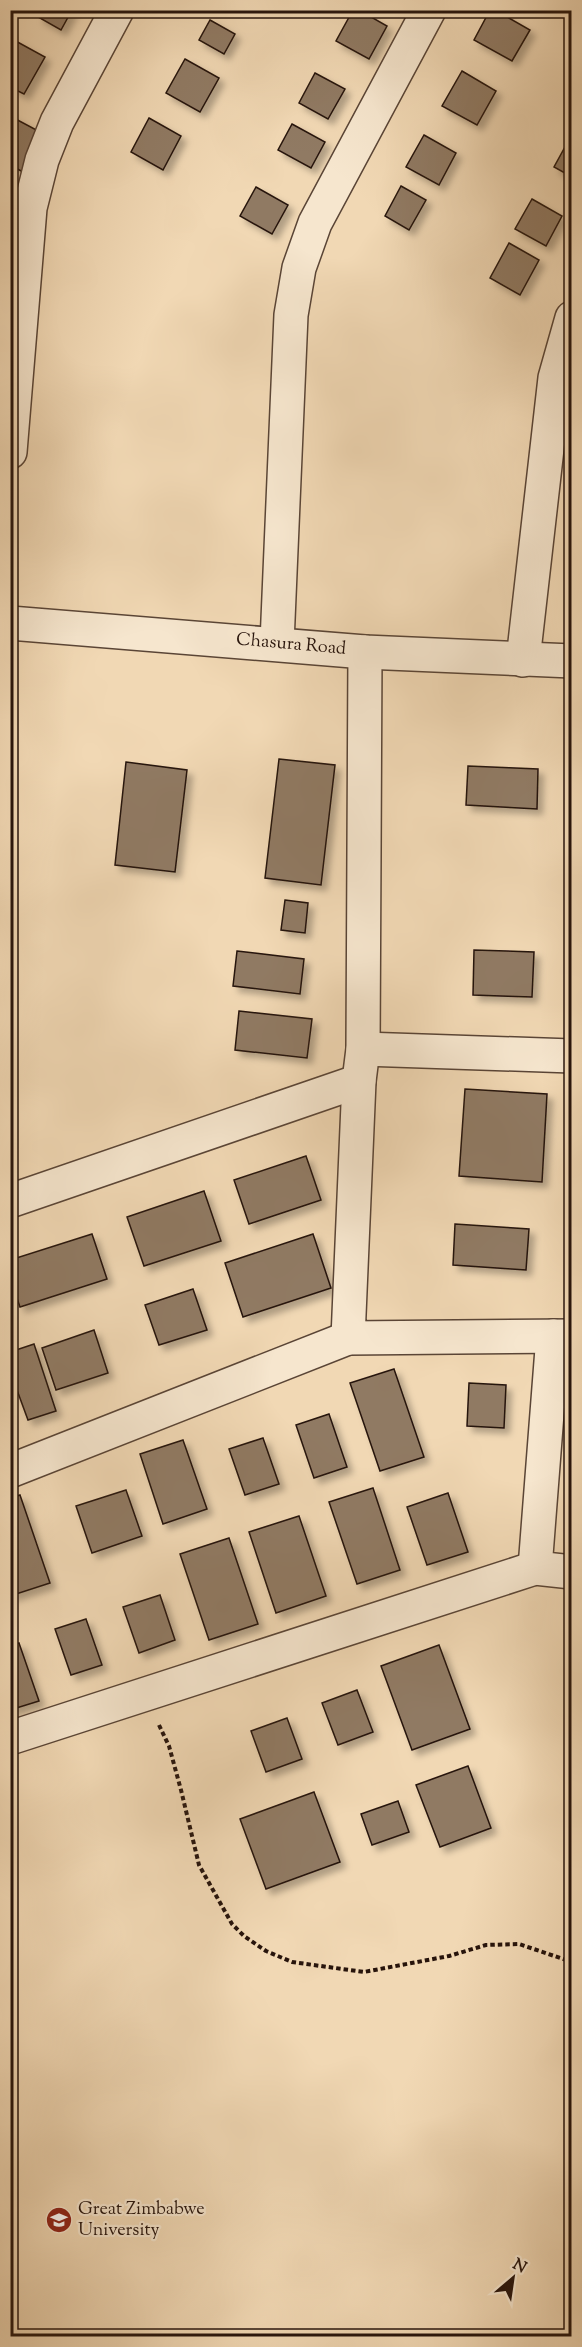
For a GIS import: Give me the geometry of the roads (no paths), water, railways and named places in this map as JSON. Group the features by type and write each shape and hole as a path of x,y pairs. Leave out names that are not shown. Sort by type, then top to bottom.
{"street":[{"path":"10,452 30,208 42,160 57,122 117,10"},
{"path":"278,644 291,315 298,268 315,223 429,10"},
{"path":"524,660 555,378 572,318"},
{"name":"Chasura Road","path":"10,623 365,652 572,661"},
{"path":"348,1338 359,1082 363,1049 365,652"},
{"path":"363,1049 572,1056"},
{"path":"10,1201 359,1082"},
{"path":"10,1471 348,1338 562,1336 535,1568"},
{"path":"10,1738 535,1568 572,1572"}],"place":[{"name":"Great Zimbabwe University","path":"59,2220"}]}
